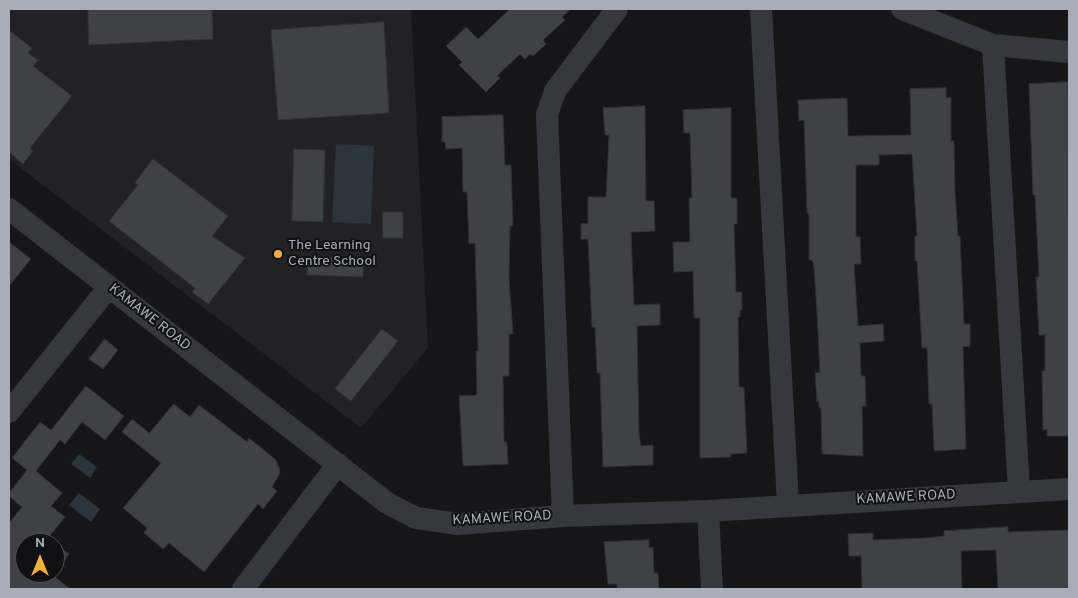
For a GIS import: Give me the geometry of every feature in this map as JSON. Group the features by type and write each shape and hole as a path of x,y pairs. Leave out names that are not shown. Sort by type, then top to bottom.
{"street":[{"path":"563,516 547,115 555,90 617,9"},
{"path":"761,9 788,504"},
{"path":"902,9 992,45 1069,52"},
{"path":"992,45 1019,491"},
{"name":"KAMAWE ROAD","path":"9,208 387,503 416,518 458,524 563,516 708,510 1069,489"},
{"path":"9,412 108,287"},
{"path":"243,589 338,464"},
{"path":"708,510 712,589"}],"shaded area":[{"name":"The Learning Centre School","path":"9,9 411,9 428,348 361,428 9,159"},
{"path":"336,144 374,146 371,224 332,222"},
{"path":"79,454 97,467 90,478 71,464"},
{"path":"79,493 100,509 91,522 69,505"}],"building":[{"path":"88,9 212,9 213,39 89,45"},
{"path":"510,9 571,9 562,17 565,20 543,40 546,44 533,56 530,54 525,59 520,54 497,76 500,78 486,92 459,65 462,62 446,46 466,27 478,39"},
{"path":"384,22 389,113 278,120 271,30"},
{"path":"9,30 32,48 28,53 38,60 33,66 72,96 30,148 33,151 23,164 9,152"},
{"path":"1068,82 1069,436 1047,436 1047,429 1043,430 1042,371 1045,371 1045,335 1039,335 1036,277 1039,277 1035,195 1033,195 1029,84"},
{"path":"946,88 946,98 951,97 951,141 954,141 955,192 958,236 960,236 964,324 970,324 970,346 963,347 966,449 934,451 932,404 929,404 927,348 922,348 917,261 915,261 915,236 917,236 912,154 879,155 879,165 856,165 856,237 860,237 861,264 854,264 858,326 883,324 884,341 860,343 861,376 865,376 866,406 862,406 863,456 822,454 821,408 819,408 819,401 817,402 815,373 820,373 814,266 812,260 809,260 809,213 807,213 804,120 799,121 798,100 847,98 848,136 911,135 910,89"},
{"path":"645,106 646,201 654,201 655,231 631,232 634,305 660,304 660,325 637,326 639,435 641,446 653,445 653,465 603,467 600,373 597,373 595,327 592,327 588,239 581,239 581,224 588,223 588,197 606,197 609,135 605,135 603,108"},
{"path":"731,108 731,198 737,198 737,224 734,224 736,292 742,292 742,310 740,310 740,317 738,317 739,387 744,387 747,453 731,454 731,457 700,458 700,318 694,318 693,271 674,272 673,242 690,242 689,198 692,198 690,133 684,133 683,110"},
{"path":"503,115 505,165 511,165 513,226 510,226 509,278 513,334 509,334 509,376 503,376 504,442 507,442 508,464 463,466 459,396 477,395 476,351 478,351 475,243 469,244 467,192 463,192 462,148 446,149 445,142 442,142 442,117"},
{"path":"294,149 325,150 323,222 292,221"},
{"path":"153,159 228,216 212,236 245,258 208,304 192,292 195,288 109,221 138,185 135,183"},
{"path":"383,212 403,212 403,238 383,238"},
{"path":"9,242 31,259 9,286"},
{"path":"308,256 364,259 363,277 307,275"},
{"path":"382,329 398,341 351,401 335,389"},
{"path":"105,339 118,350 103,369 89,359"},
{"path":"86,386 124,416 105,440 82,422 65,444 60,440 36,471 62,493 51,506 65,517 52,533 15,533 15,583 62,583 70,589 9,589 9,523 22,507 9,496 9,493 27,470 12,458 40,422 51,430"},
{"path":"174,404 190,417 199,405 247,442 249,438 276,460 280,473 272,487 277,491 263,509 258,504 204,572 169,543 163,549 144,533 147,528 123,508 161,463 122,432 132,419 149,433"},
{"path":"1008,527 1008,532 1069,530 1069,589 998,589 996,550 961,551 962,589 862,589 861,556 849,556 848,534 873,533 873,540 926,538 944,536 944,531"},
{"path":"649,540 649,548 653,547 654,573 658,573 659,589 617,589 617,584 608,584 604,542"},
{"path":"65,551 69,554 65,559"}],"place":[{"name":"The Learning Centre School","path":"278,254"}]}
